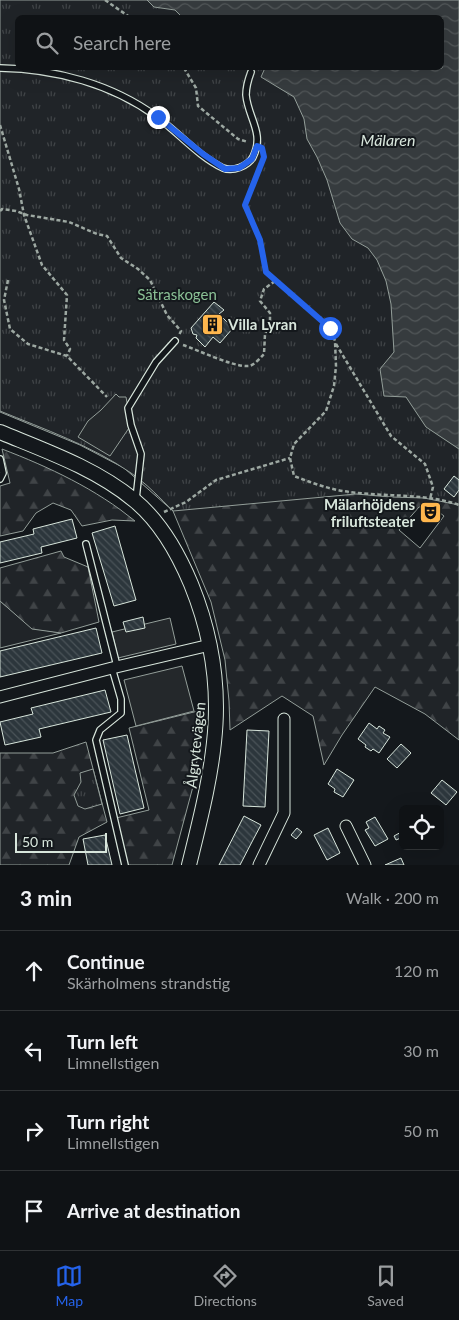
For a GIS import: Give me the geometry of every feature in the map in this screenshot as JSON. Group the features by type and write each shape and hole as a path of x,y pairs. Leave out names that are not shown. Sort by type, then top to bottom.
{"street":[{"name":"Ålgrytevägen","path":"0,432 81,466 158,514 184,566 199,605 210,645 216,680 217,721 211,769 189,865"},
{"path":"0,697 210,645"},
{"path":"259,865 284,813 284,719"},
{"path":"346,826 365,865"}],"lane":[{"path":"0,68 15,69"},
{"path":"30,70 53,73 89,82 131,100 158,117 203,154 225,169 239,168 252,159 257,146 258,133 246,93 250,72"},
{"path":"136,501 141,454 128,408 156,362 175,341"},
{"path":"0,459 4,473 0,478"},
{"path":"86,544 121,699 121,713 100,730 96,740 125,865"}],"path":[{"path":"105,0 127,15"},
{"path":"185,70 196,88 198,106 238,139 262,148 264,157 245,205 260,240 266,272 330,328 335,342 391,436 425,464 433,486 430,499"},
{"path":"0,125 19,189 24,214 42,265 67,295 64,340 70,349 67,356"},
{"path":"0,211 2,209 16,211 69,222 97,234 107,236 121,258 138,269 150,280 167,315 181,331 175,341 231,362 249,366 264,354 265,334 270,322 270,313 260,301 264,289 275,281"},
{"path":"8,280 4,300 10,329 28,344 67,356 107,397"},
{"path":"335,342 336,366 334,386 326,411 294,444 290,458 294,476 319,486 349,492 430,499 459,505"},
{"path":"158,514 186,502 216,480 290,458"},
{"path":"158,514 168,520"}],"green space":[{"name":"Sätraskogen","path":"0,0 15,15 15,70 20,70 459,449 459,740 425,714 375,687 324,765 313,716 282,696 230,730 225,660 211,602 173,511 124,468 80,445 0,412","holes":["431,506 444,516 420,548 399,530 419,507"]},
{"name":"Sätraskogen","path":"0,0 420,0 430,15 15,15 15,70 444,70 444,67 459,62 459,505 424,498 356,494 173,511 153,491 116,463 67,439 0,411"},
{"path":"2,449 72,480 120,509 135,521 112,520 82,526 71,510 53,503 36,513 23,531 0,536 0,486 10,483"},
{"path":"61,551 64,557 88,567 99,622 61,633 32,629 0,601 0,568"},
{"path":"0,601 32,628 61,633 0,648"},
{"path":"202,710 195,779 172,865 127,865 116,818 149,810 129,728"},
{"path":"86,742 107,822 79,837 69,865 0,865 0,753 53,753"},
{"path":"93,769 102,804 85,809 78,806 74,795 81,782 80,773"}],"shaded area":[{"path":"116,394 119,397 126,397 131,425 110,456 78,437 88,421"},
{"path":"170,618 176,644 118,658 112,632"},
{"path":"182,666 194,711 136,726 124,680"}],"water":[{"name":"Mälaren","path":"147,0 459,0 459,449 426,427 406,397 384,396 380,369 394,352 391,304 386,281 377,260 368,248 352,239 340,223 327,180 307,139 304,119 294,97 261,77 264,70 444,70 444,15 180,15 175,10 154,7"}],"building":[{"name":"Villa Lyran","path":"214,302 224,310 219,314 233,328 220,343 213,337 205,347 196,338 197,335 193,334 191,328"},
{"path":"454,476 459,480 459,490 454,497 444,489"},
{"path":"72,519 77,538 41,547 42,553 0,563 0,542 34,534 33,529"},
{"path":"115,526 136,600 114,606 92,533"},
{"path":"143,617 145,628 126,632 123,622"},
{"path":"96,628 102,653 0,677 0,651"},
{"path":"105,690 111,712 39,729 41,737 5,745 0,722 33,714 31,708"},
{"path":"369,723 377,729 379,726 385,730 383,733 390,737 379,753 365,747 366,745 358,739"},
{"path":"247,730 269,731 265,807 243,806"},
{"path":"127,735 144,808 120,814 103,740"},
{"path":"401,744 411,753 397,768 387,759"},
{"path":"337,769 354,780 343,797 334,792 335,789 328,784"},
{"path":"442,780 457,792 446,805 431,793"},
{"path":"244,816 261,825 240,865 219,865"},
{"path":"375,817 388,839 375,846 365,830 369,828 366,822"},
{"path":"297,828 302,832 296,839 291,835"},
{"path":"328,828 340,853 327,860 314,835"},
{"path":"399,833 399,839 396,840 394,836"},
{"path":"105,835 112,865 88,865 83,839"},
{"path":"401,858 404,865 385,865"}],"place":[{"name":"Villa Lyran","path":"212,324"},
{"name":"Mälarhöjdens friluftsteater","path":"431,513"}],"route":[{"path":"158,117 203,154 225,169 239,168 252,159 257,146 262,148 264,157 245,205 260,240 266,272 330,328"}]}
